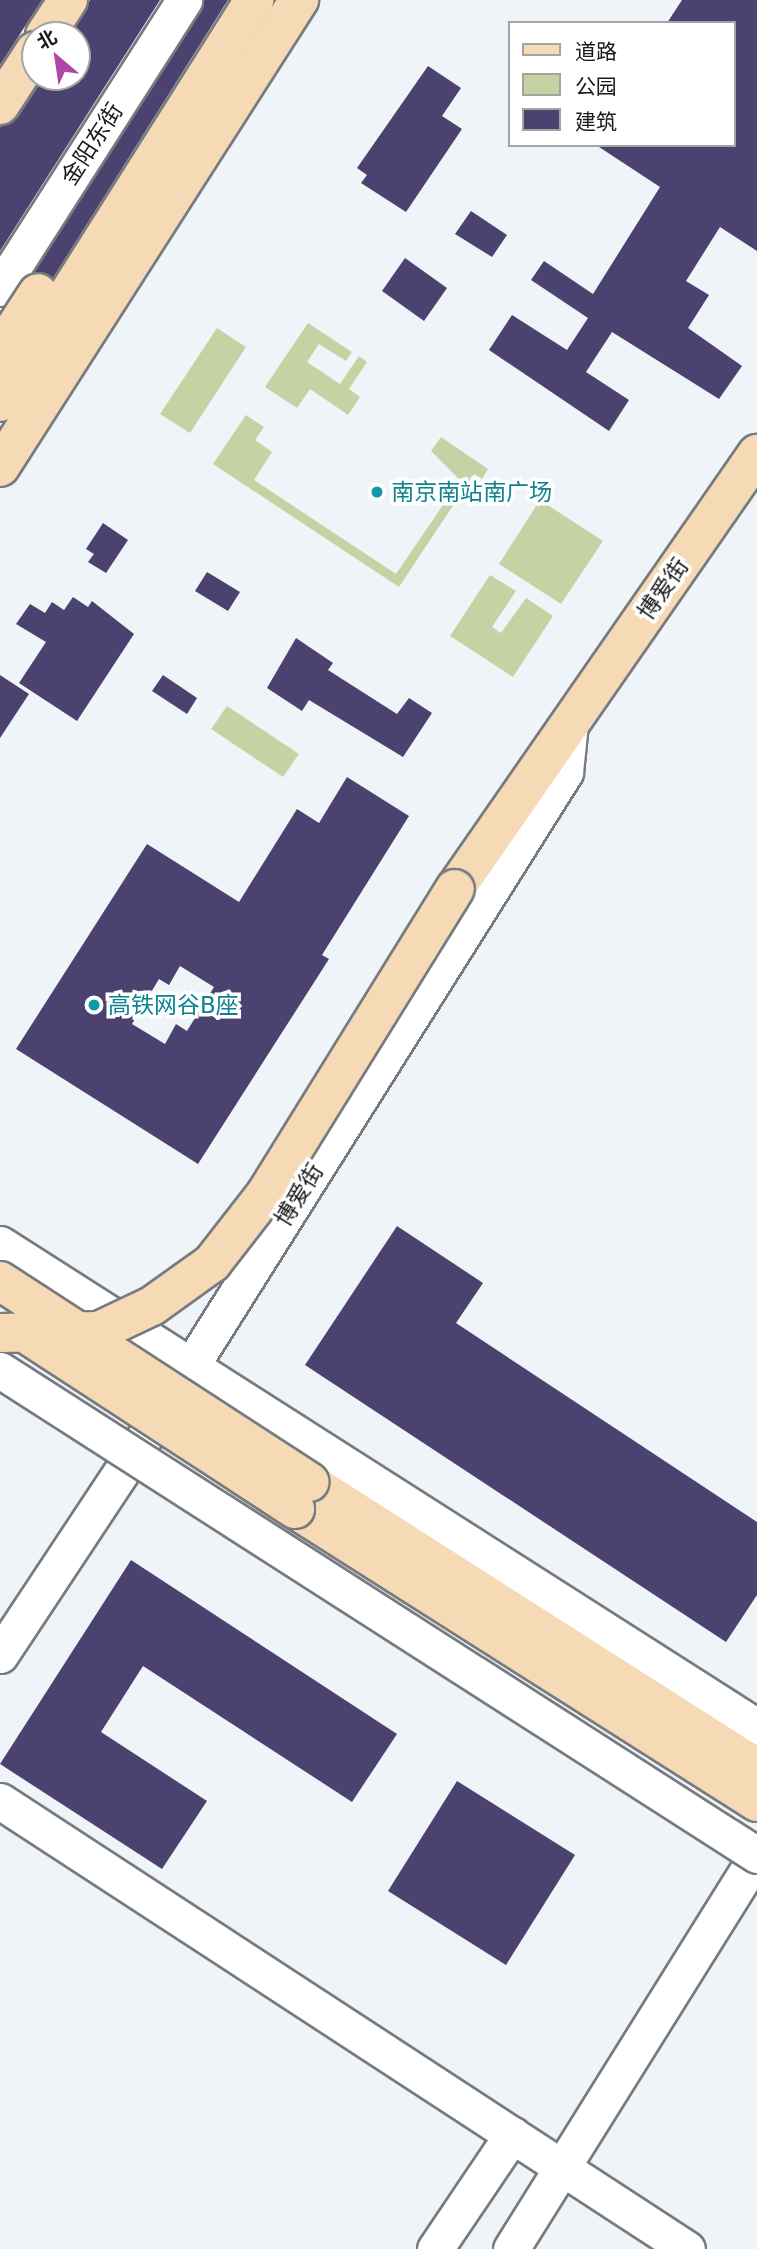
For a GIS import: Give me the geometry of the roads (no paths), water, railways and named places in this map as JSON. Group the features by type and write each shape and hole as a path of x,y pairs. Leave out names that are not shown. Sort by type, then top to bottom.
{"main road":[{"path":"54,21 68,0"},
{"path":"0,351 226,0"},
{"path":"0,402 254,0"},
{"path":"0,467 299,0"},
{"path":"0,106 21,73"},
{"name":"博爱街","path":"0,1332 99,1331 152,1306 212,1263 265,1195 455,889 757,454"},
{"path":"0,1281 757,1768"},
{"path":"0,1317 757,1802"}],"street":[{"name":"金阳东街","path":"0,288 184,0"},
{"name":"博爱街","path":"0,1655 191,1366 565,772 570,724"},
{"path":"0,1244 757,1727"},
{"path":"0,1370 755,1863"},
{"path":"0,1376 755,1863"},
{"path":"0,1801 687,2249"},
{"path":"511,2249 755,1863"},
{"path":"435,2249 512,2135"}],"place":[{"name":"南京南站南广场","path":"377,492"},
{"name":"高铁网谷B座","path":"94,1005"}]}
